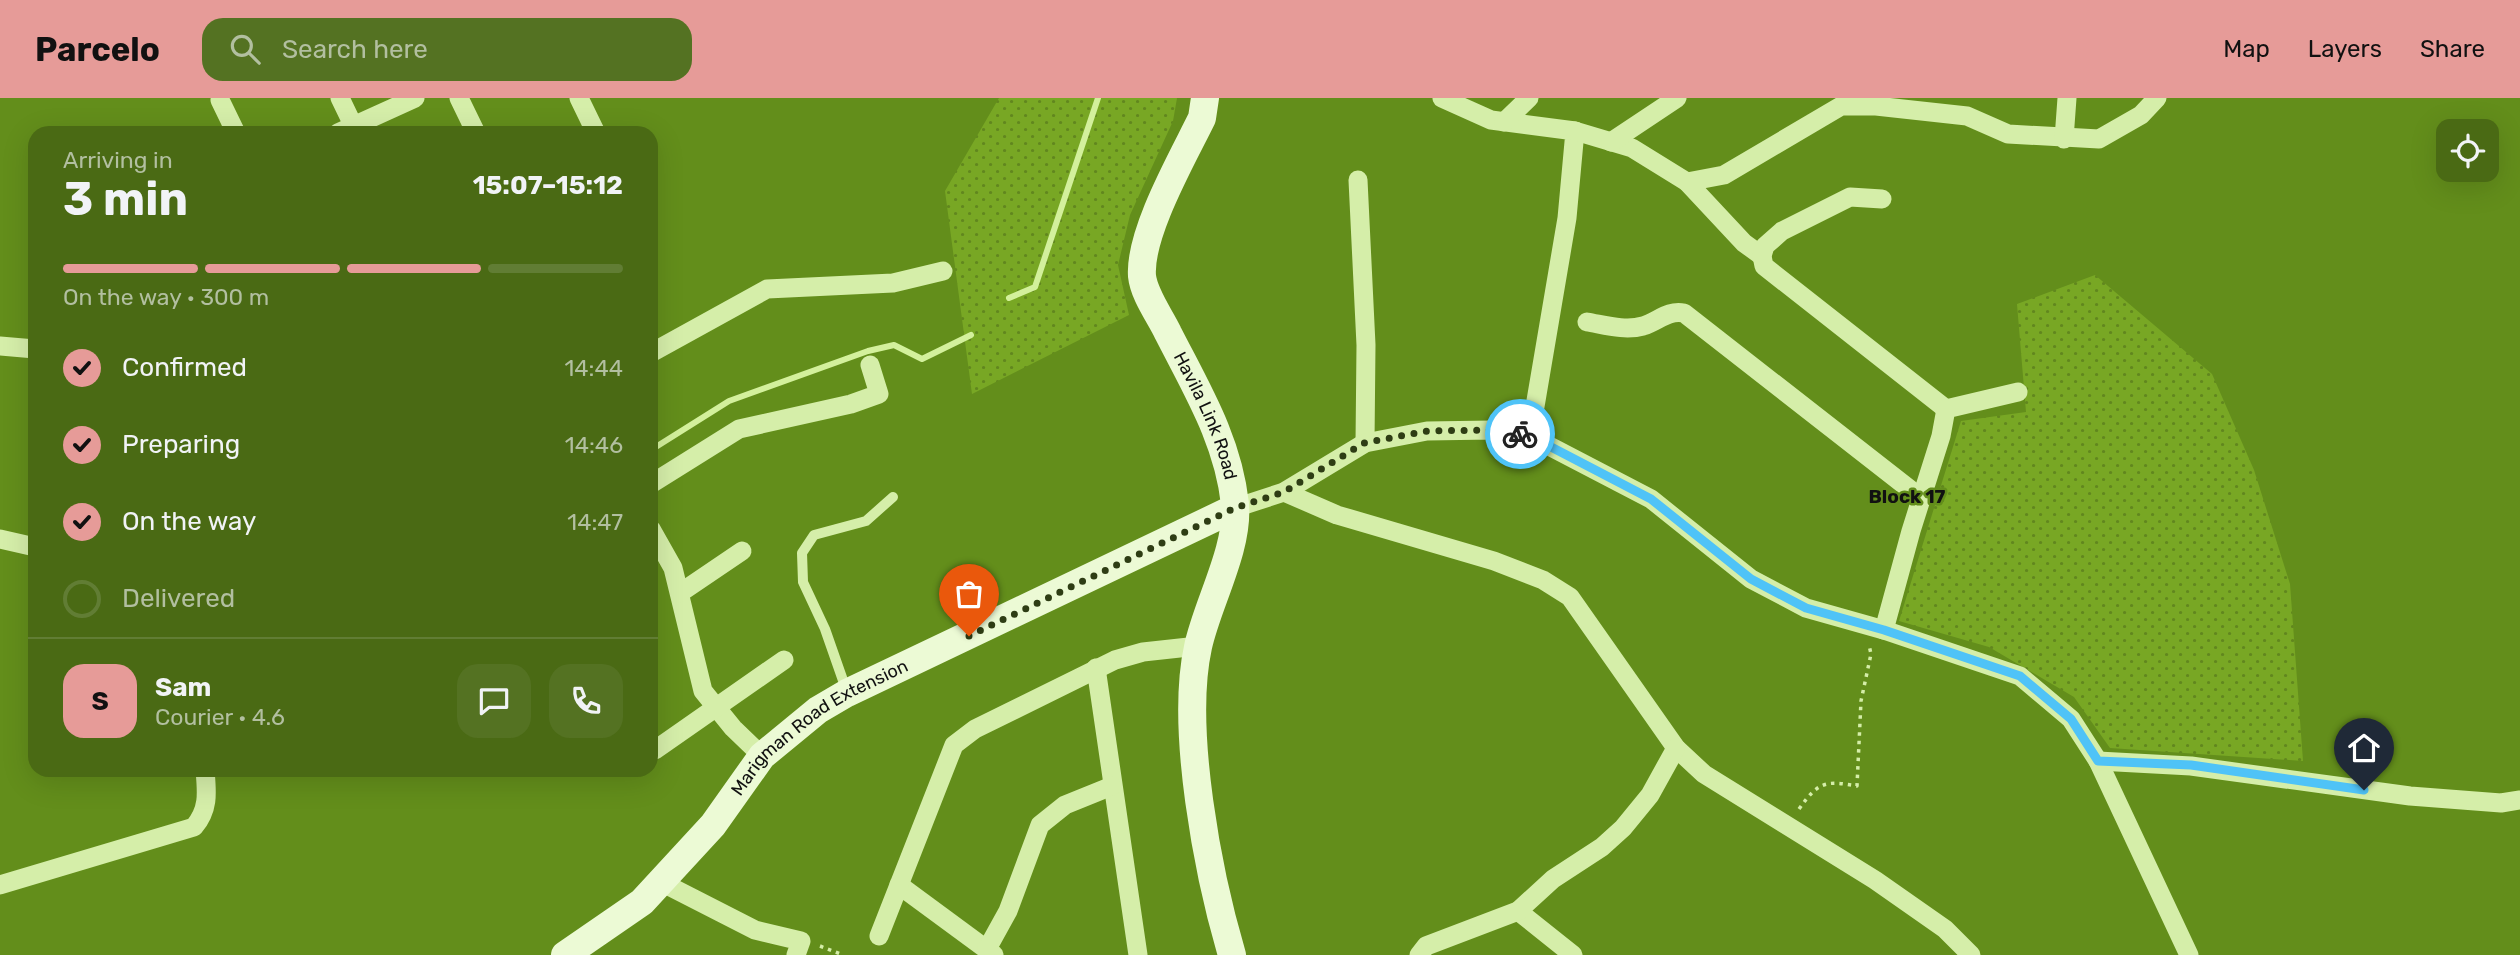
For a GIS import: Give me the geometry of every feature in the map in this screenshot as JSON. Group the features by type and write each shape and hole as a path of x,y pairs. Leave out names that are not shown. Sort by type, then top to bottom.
{"street":[{"path":"340,98 345,126"},
{"path":"353,126 415,98"},
{"path":"459,98 473,126"},
{"path":"579,98 593,126"},
{"name":"Havila Link Road","path":"1205,98 1202,118 1149,238 1142,277 1213,416 1226,452 1235,508 1224,565 1198,646 1192,686 1193,732 1212,868 1232,955"},
{"path":"1442,98 1491,120 1576,131 1632,148 1687,182 1744,243 1762,256"},
{"path":"1504,122 1529,98"},
{"path":"1611,142 1677,98"},
{"path":"2064,139 2067,98"},
{"path":"1687,182 1724,175 1841,106 1876,106 1967,116 2008,134 2099,139 2141,115 2157,98"},
{"path":"220,100 233,126"},
{"path":"1530,436 1567,218 1576,131"},
{"path":"1357,180 1366,345 1364,443"},
{"path":"1882,200 1850,197 1782,231 1765,246 1762,256 1764,266 1946,409"},
{"path":"658,349 767,289 894,283 943,271"},
{"path":"1587,322 1629,328 1642,326 1672,311 1684,313 1921,498"},
{"path":"0,346 28,348"},
{"path":"658,480 739,429 851,404 879,394 870,365"},
{"path":"1946,409 2018,391"},
{"path":"1884,630 1941,436 1946,409"},
{"path":"1235,508 1284,492 1364,443 1427,431 1492,430 1530,436 1651,499 1751,579 1806,608 1862,623 2020,676 2071,719 2098,761 2189,955"},
{"path":"1284,492 1337,515 1506,566 1543,580 1570,597 1676,748 1704,774 1875,880 1945,929 1971,955"},
{"name":"Marigman Road Extension","path":"565,955 632,910 662,882 713,825 762,756 818,710 847,693 1235,508"},
{"path":"0,539 28,545"},
{"path":"658,541 673,568 704,691 715,708 762,756"},
{"path":"680,593 742,551"},
{"path":"879,936 954,745 975,729 1096,668 1143,652 1198,646"},
{"path":"658,748 784,660"},
{"path":"1096,668 1111,786 1138,955"},
{"path":"1419,955 1426,946 1517,911 1553,878 1602,847 1623,828 1650,795 1676,748"},
{"path":"2098,761 2191,765 2410,796 2501,803 2520,800"},
{"path":"0,885 194,827 204,814 207,798 206,777"},
{"path":"899,885 991,952 1040,825 1065,805 1111,786"},
{"path":"662,882 755,930 799,948"},
{"path":"1517,911 1573,955"}],"lane":[{"path":"847,693 825,629 803,582 802,553 814,535 866,521 893,497"}],"path":[{"path":"1787,825 1814,787 1831,782 1857,786 1861,701 1871,654 1862,623"},
{"path":"799,948 843,955"}],"green space":[{"path":"999,98 1177,98 1173,121 1130,215 1118,265 1129,315 972,394 945,191"},
{"path":"2095,275 2212,374 2254,470 2290,584 2303,761 2110,748 2074,697 1989,647 1899,621 1961,421 2026,412 2017,304"}],"waterway":[{"path":"1009,298 1035,287 1098,98"},
{"path":"658,446 729,401 868,351 894,345 922,359 971,335"}],"way so far":[{"path":"969,636 1235,508 1284,492 1364,443 1427,431 1492,430 1520,434"}],"district":[{"name":"Block 17","path":"1907,496"}],"route":[{"path":"1520,434 1530,436 1579,460 1651,499 1751,579 1806,608 1927,643 2020,676 2071,719 2098,761 2191,765 2364,790"}]}
